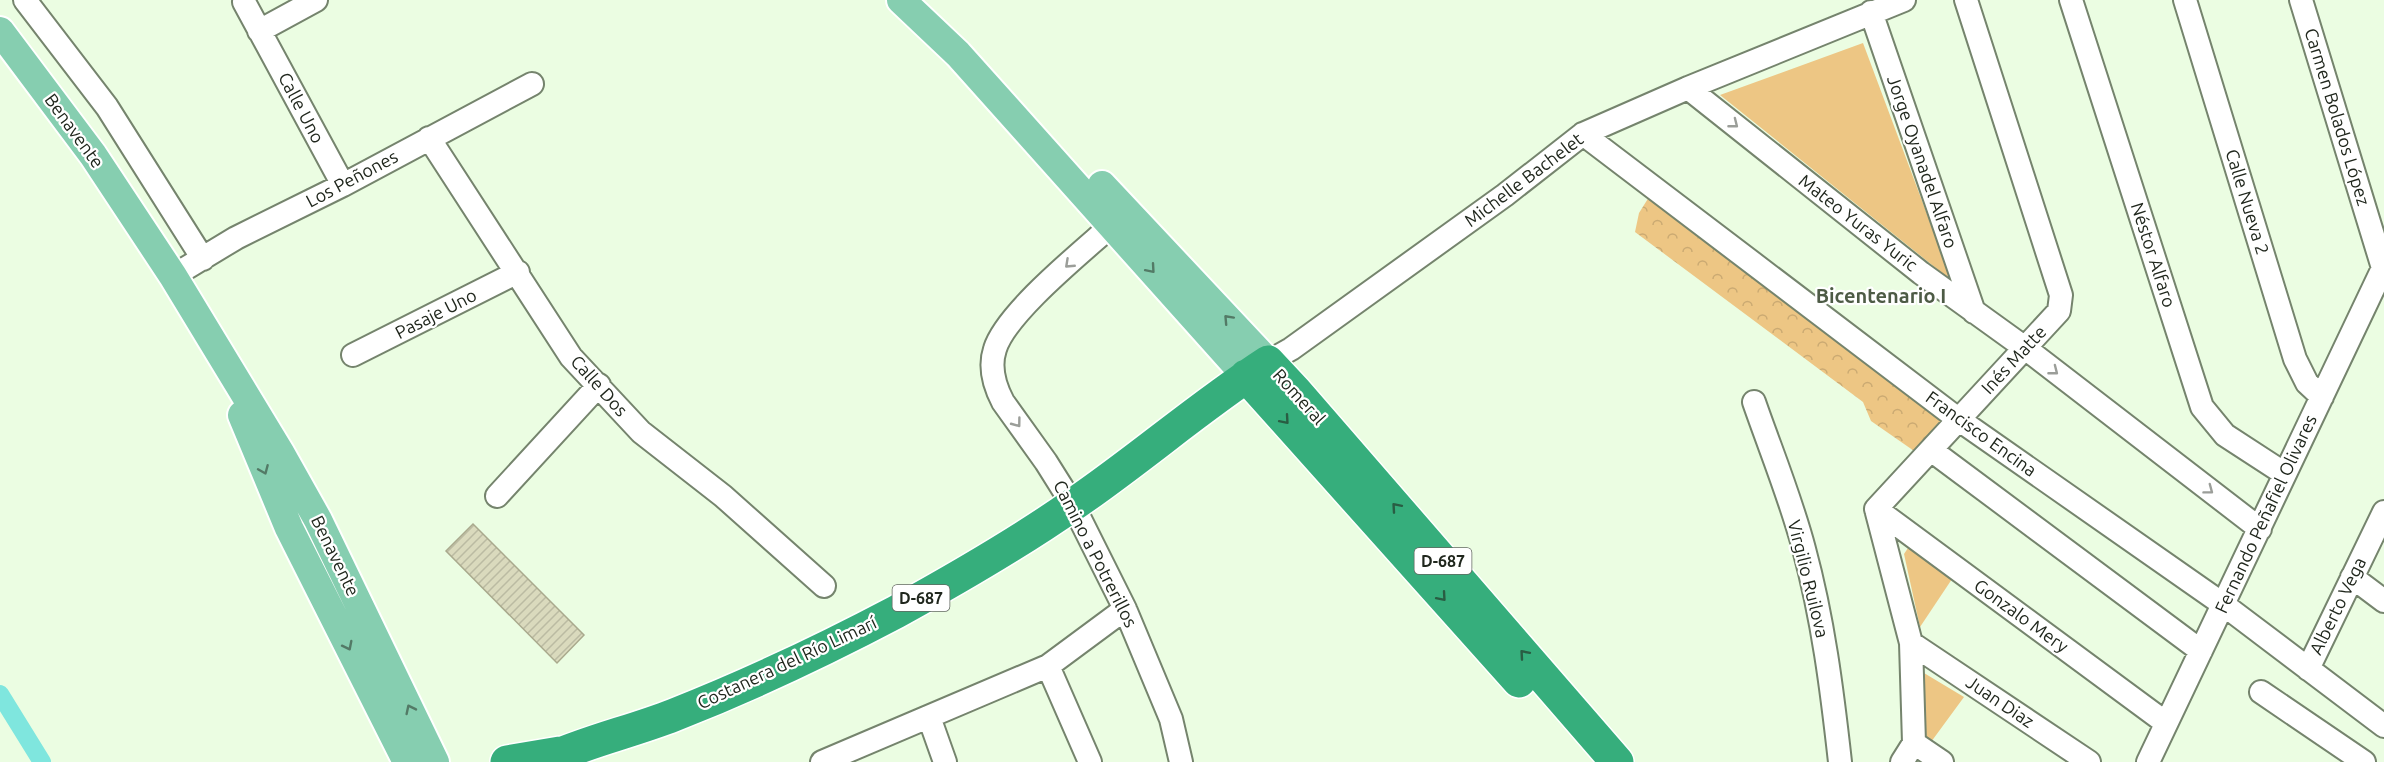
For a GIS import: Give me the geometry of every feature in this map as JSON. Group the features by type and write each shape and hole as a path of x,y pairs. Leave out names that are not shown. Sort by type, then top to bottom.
{"highway":[{"name":"Costanera del Río Limarí","path":"507,762 551,758 636,729 707,702 833,644 949,582 1073,505 1257,369"},
{"name":"Romeral","path":"1257,369 1464,622 1534,698 1569,731 1608,762"},
{"name":"Romeral","path":"1257,369 1296,392 1617,762"}],"main road":[{"name":"Romeral","path":"901,0 958,54 1032,114 1257,369"},
{"name":"Benavente","path":"0,31 93,155 173,276 281,454 318,520 435,762"},
{"name":"Romeral","path":"958,54 1112,225 1257,369"},
{"name":"Benavente","path":"221,357 281,511 407,762"}],"street":[{"path":"24,0 107,107 203,259"},
{"path":"259,31 316,0"},
{"name":"Michelle Bachelet","path":"1257,369 1291,349 1505,195 1583,134 1688,88 1904,0"},
{"name":"Inés Matte","path":"1876,509 2060,311 2061,295 1966,0"},
{"name":"Néstor Alfaro","path":"2071,0 2202,408 2226,435 2285,474"},
{"name":"Calle Nueva 2","path":"2185,0 2298,367 2307,383 2322,397"},
{"name":"Carmen Bolados López","path":"2301,0 2384,267"},
{"name":"Calle Uno","path":"244,2 343,185"},
{"name":"Jorge Oyanadel Alfaro","path":"1871,12 1974,312"},
{"name":"Los Peñones","path":"173,276 236,238 343,185 532,84"},
{"name":"Mateo Yuras Yuric","path":"1688,88 1974,312 2025,348 2260,529"},
{"name":"Francisco Encina","path":"1583,134 1958,419 2224,604 2384,726"},
{"name":"Calle Dos","path":"429,138 571,357 640,432 723,496 824,586"},
{"name":"Camino a Potrerillos","path":"1112,225 1024,306 998,340 992,361 993,380 1003,402 1046,462 1073,505 1125,609 1171,719 1181,762"},
{"name":"Fernando Peñafiel Olivares","path":"2148,762 2384,267"},
{"name":"Pasaje Uno","path":"353,355 518,272"},
{"path":"497,496 599,386"},
{"name":"Virgilio Ruilova","path":"1754,402 1804,548 1823,636 1840,762"},
{"path":"1931,450 2201,651"},
{"path":"1876,509 1911,643 1908,753 1942,762"},
{"name":"Gonzalo Mery","path":"1876,509 2166,723"},
{"name":"Alberto Vega","path":"2308,669 2384,512"},
{"path":"2352,577 2384,601"},
{"path":"826,761 1048,666 1125,609"},
{"name":"Juan Diaz","path":"1911,643 2089,762"},
{"path":"1048,666 1090,762"},
{"path":"2262,692 2364,762"},
{"path":"929,717 945,762"}],"green space":[{"path":"1863,43 1952,281 1720,95"},
{"path":"1649,197 1947,418 1917,453 1871,421 1863,402 1635,232 1639,213"},
{"path":"1908,548 1952,579 1920,627 1904,554"},
{"path":"1924,673 1964,697 1931,742 1926,739"}],"building":[{"path":"473,524 584,635 557,663 446,551"}],"waterway":[{"path":"0,694 42,762"}],"district":[{"name":"Bicentenario I","path":"1881,296"}]}
